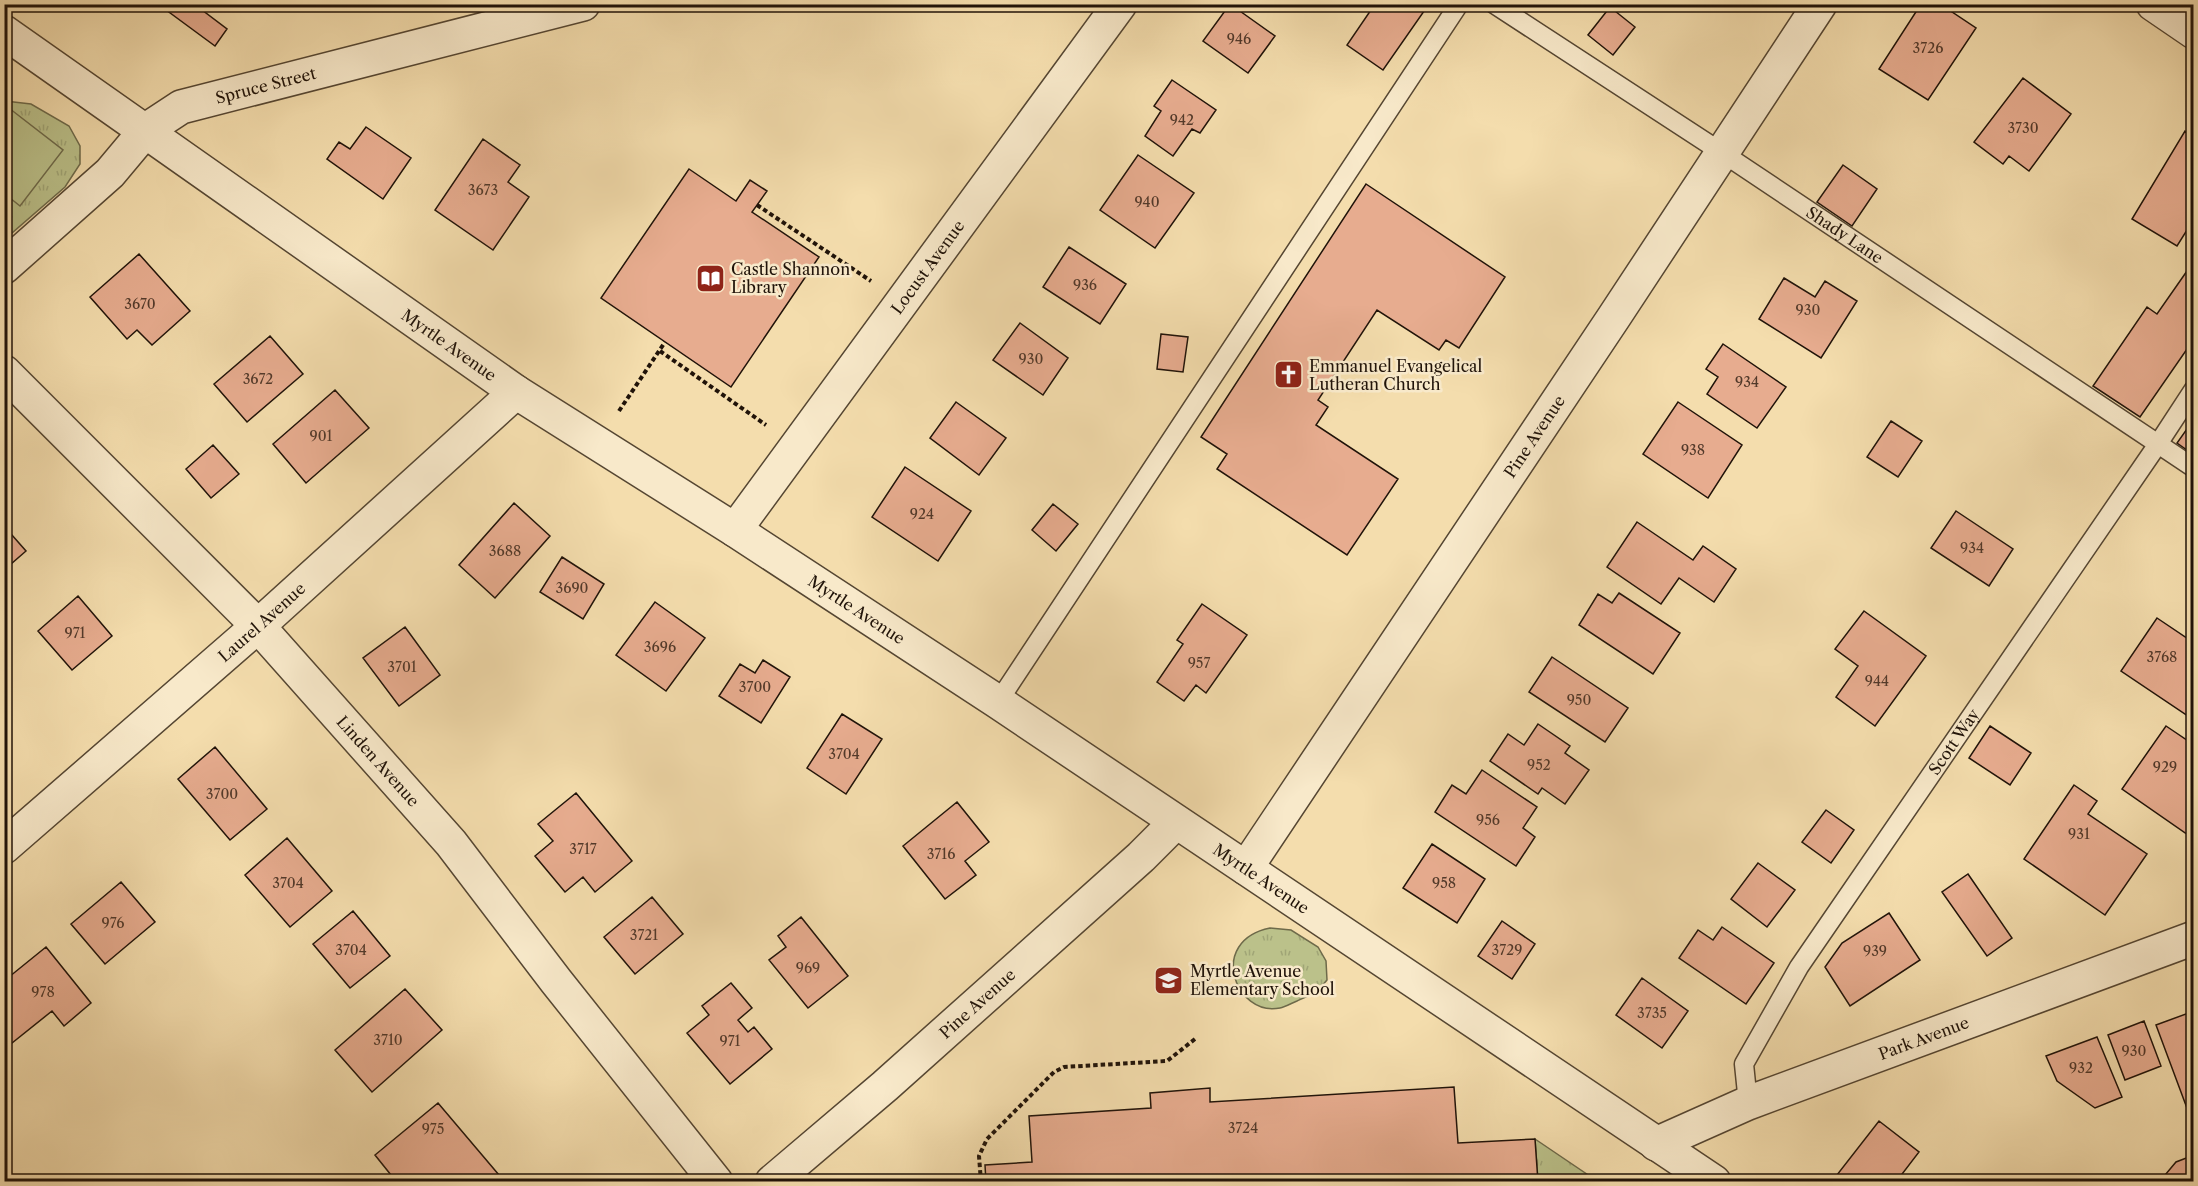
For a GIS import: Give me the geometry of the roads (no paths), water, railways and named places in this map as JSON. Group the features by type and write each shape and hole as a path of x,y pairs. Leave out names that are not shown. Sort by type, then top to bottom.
{"street":[{"name":"Spruce Street","path":"4,267 110,173 146,130 181,107 583,4"},
{"name":"Locust Avenue","path":"735,530 1120,4"},
{"name":"Pine Avenue","path":"1246,868 1820,4"},
{"path":"2153,4 2193,32"},
{"name":"Myrtle Avenue","path":"4,32 516,392 735,530 998,702 1714,1182"},
{"name":"Linden Avenue","path":"4,372 258,626 451,843 556,981 716,1182"},
{"name":"Laurel Avenue","path":"4,847 258,626 516,392"},
{"name":"Pine Avenue","path":"772,1182 911,1062 1141,857 1176,822"},
{"name":"Park Avenue","path":"1656,1144 1748,1103 2193,938"}],"lane":[{"path":"998,702 1459,4"},
{"name":"Shady Lane","path":"1494,4 1721,152 2193,468"},
{"name":"Scott Way","path":"1748,1103 1744,1064 1799,967 2193,390"}],"place":[{"name":"Castle Shannon Library","path":"710,278"},
{"name":"Emmanuel Evangelical Lutheran Church","path":"1288,375"},
{"name":"Myrtle Avenue Elementary School","path":"1169,980"}]}
